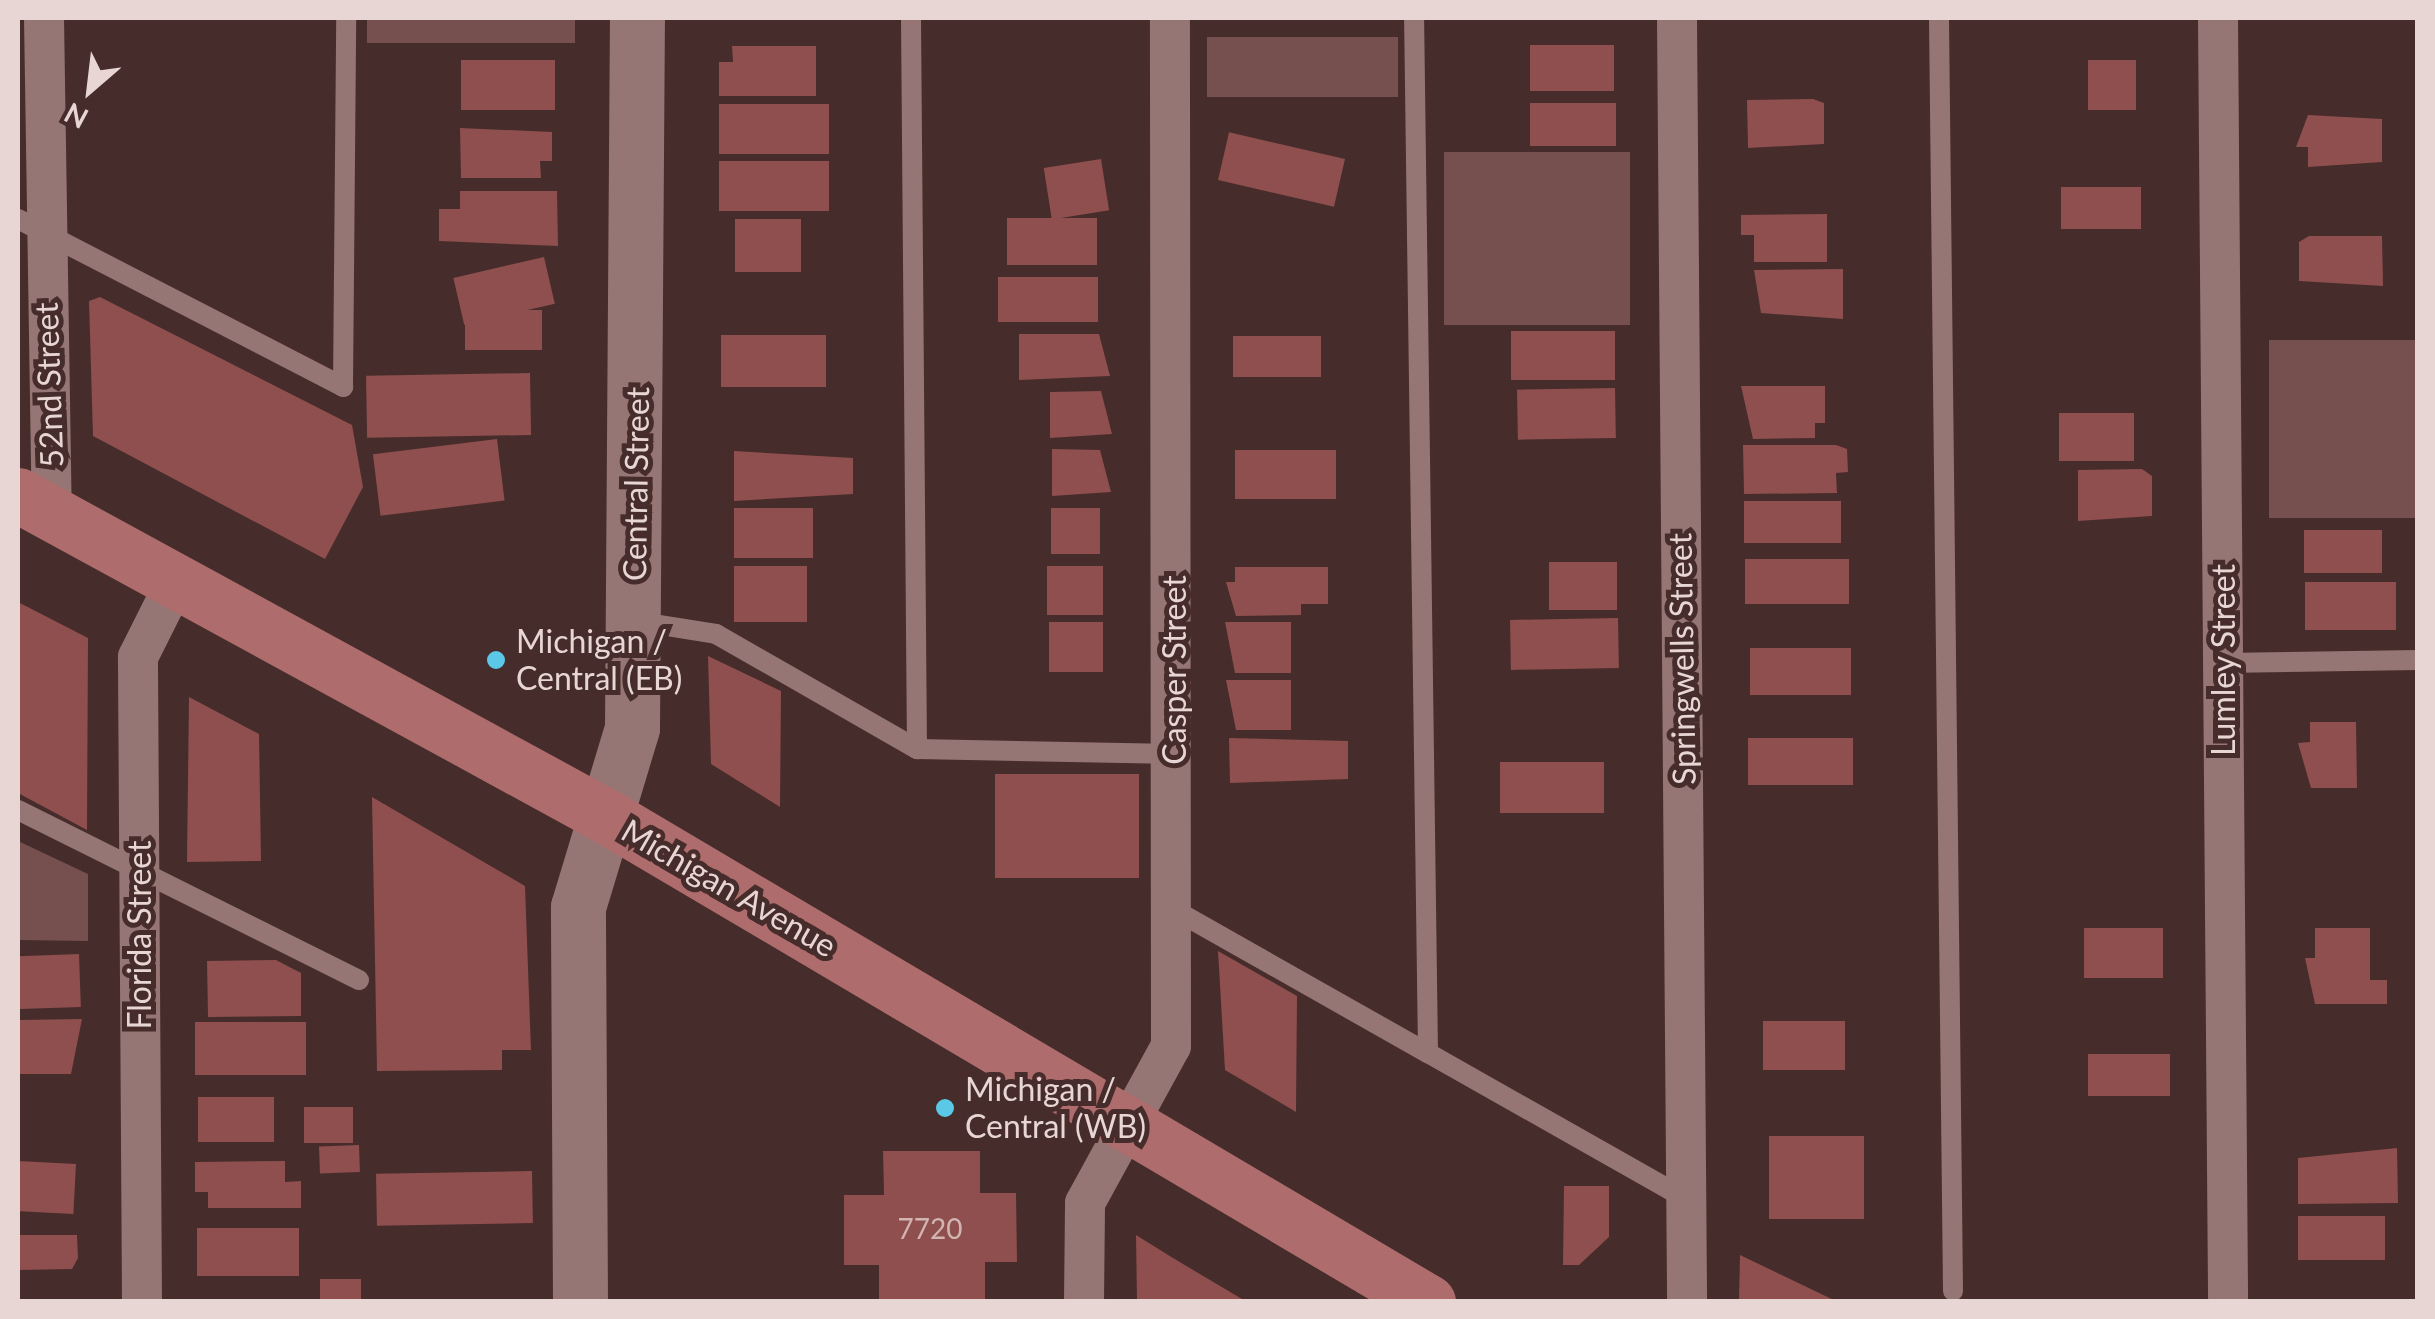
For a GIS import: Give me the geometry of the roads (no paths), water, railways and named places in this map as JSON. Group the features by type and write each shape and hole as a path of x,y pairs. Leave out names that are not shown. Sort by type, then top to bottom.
{"main road":[{"name":"Michigan Avenue","path":"35,504 606,816 1428,1302"}],"street":[{"name":"52nd Street","path":"35,504 30,225 44,18"},
{"name":"Central Street","path":"580,1302 578,907 632,728 637,18"},
{"name":"Casper Street","path":"1084,1302 1085,1204 1171,1046 1176,754 1170,18"},
{"name":"Springwells Street","path":"1677,18 1687,1302"},
{"name":"Lumley Street","path":"2218,18 2228,1302"},
{"name":"Florida Street","path":"142,1302 138,657 177,579"}],"lane":[{"path":"30,225 343,387 346,18"},
{"path":"911,18 917,750"},
{"path":"1414,18 1428,1053"},
{"path":"1940,18 1954,1291"},
{"path":"634,620 716,634 917,750 1176,754"},
{"path":"2223,663 2418,660"},
{"path":"18,810 359,980"},
{"path":"1173,909 1686,1199"}],"place":[{"name":"Michigan / Central (EB)","path":"496,660"},
{"name":"Michigan / Central (WB)","path":"945,1108"}]}
